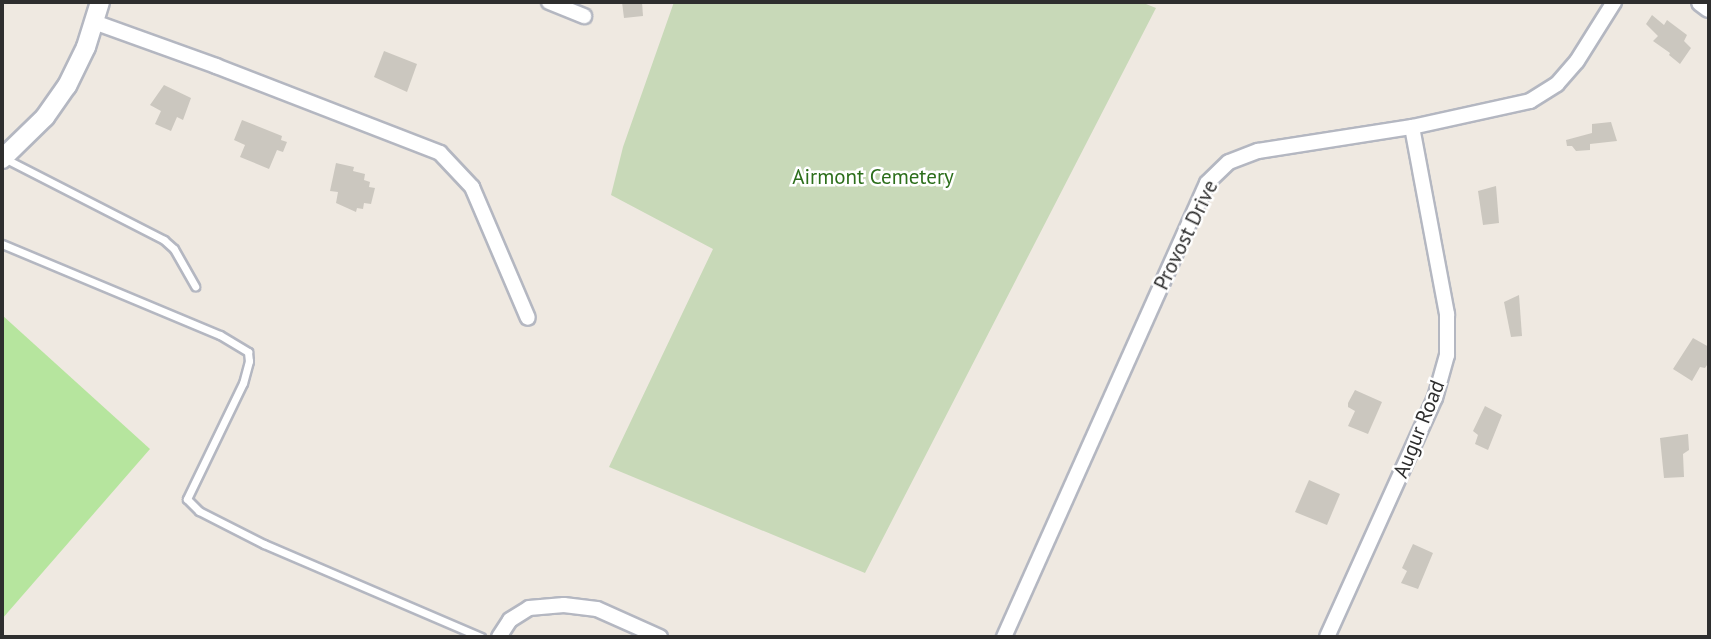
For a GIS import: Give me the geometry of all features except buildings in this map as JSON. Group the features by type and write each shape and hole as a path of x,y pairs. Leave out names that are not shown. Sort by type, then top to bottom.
{"street":[{"path":"3,158 45,117 66,86 86,47 100,2"},
{"path":"549,2 584,16"},
{"name":"Provost Drive","path":"1004,637 1207,183 1228,162 1258,151 1412,127 1530,101 1557,84 1577,61 1614,2"},
{"path":"1702,2 1709,8"},
{"path":"94,22 440,153 472,187 527,318"},
{"name":"Augur Road","path":"1327,637 1435,398 1447,355 1447,314 1412,127"},
{"path":"499,637 510,620 529,608 564,605 597,609 660,637"}],"lane":[{"path":"3,158 164,240 174,249 195,286"},
{"path":"2,244 220,335 248,352 249,361 243,383 187,499 199,511 264,544 481,637"}],"green space":[{"name":"Airmont Cemetery","path":"674,2 1141,2 1156,8 865,573 609,467 713,249 611,195 623,147"},
{"path":"2,315 150,449 2,619"}]}
